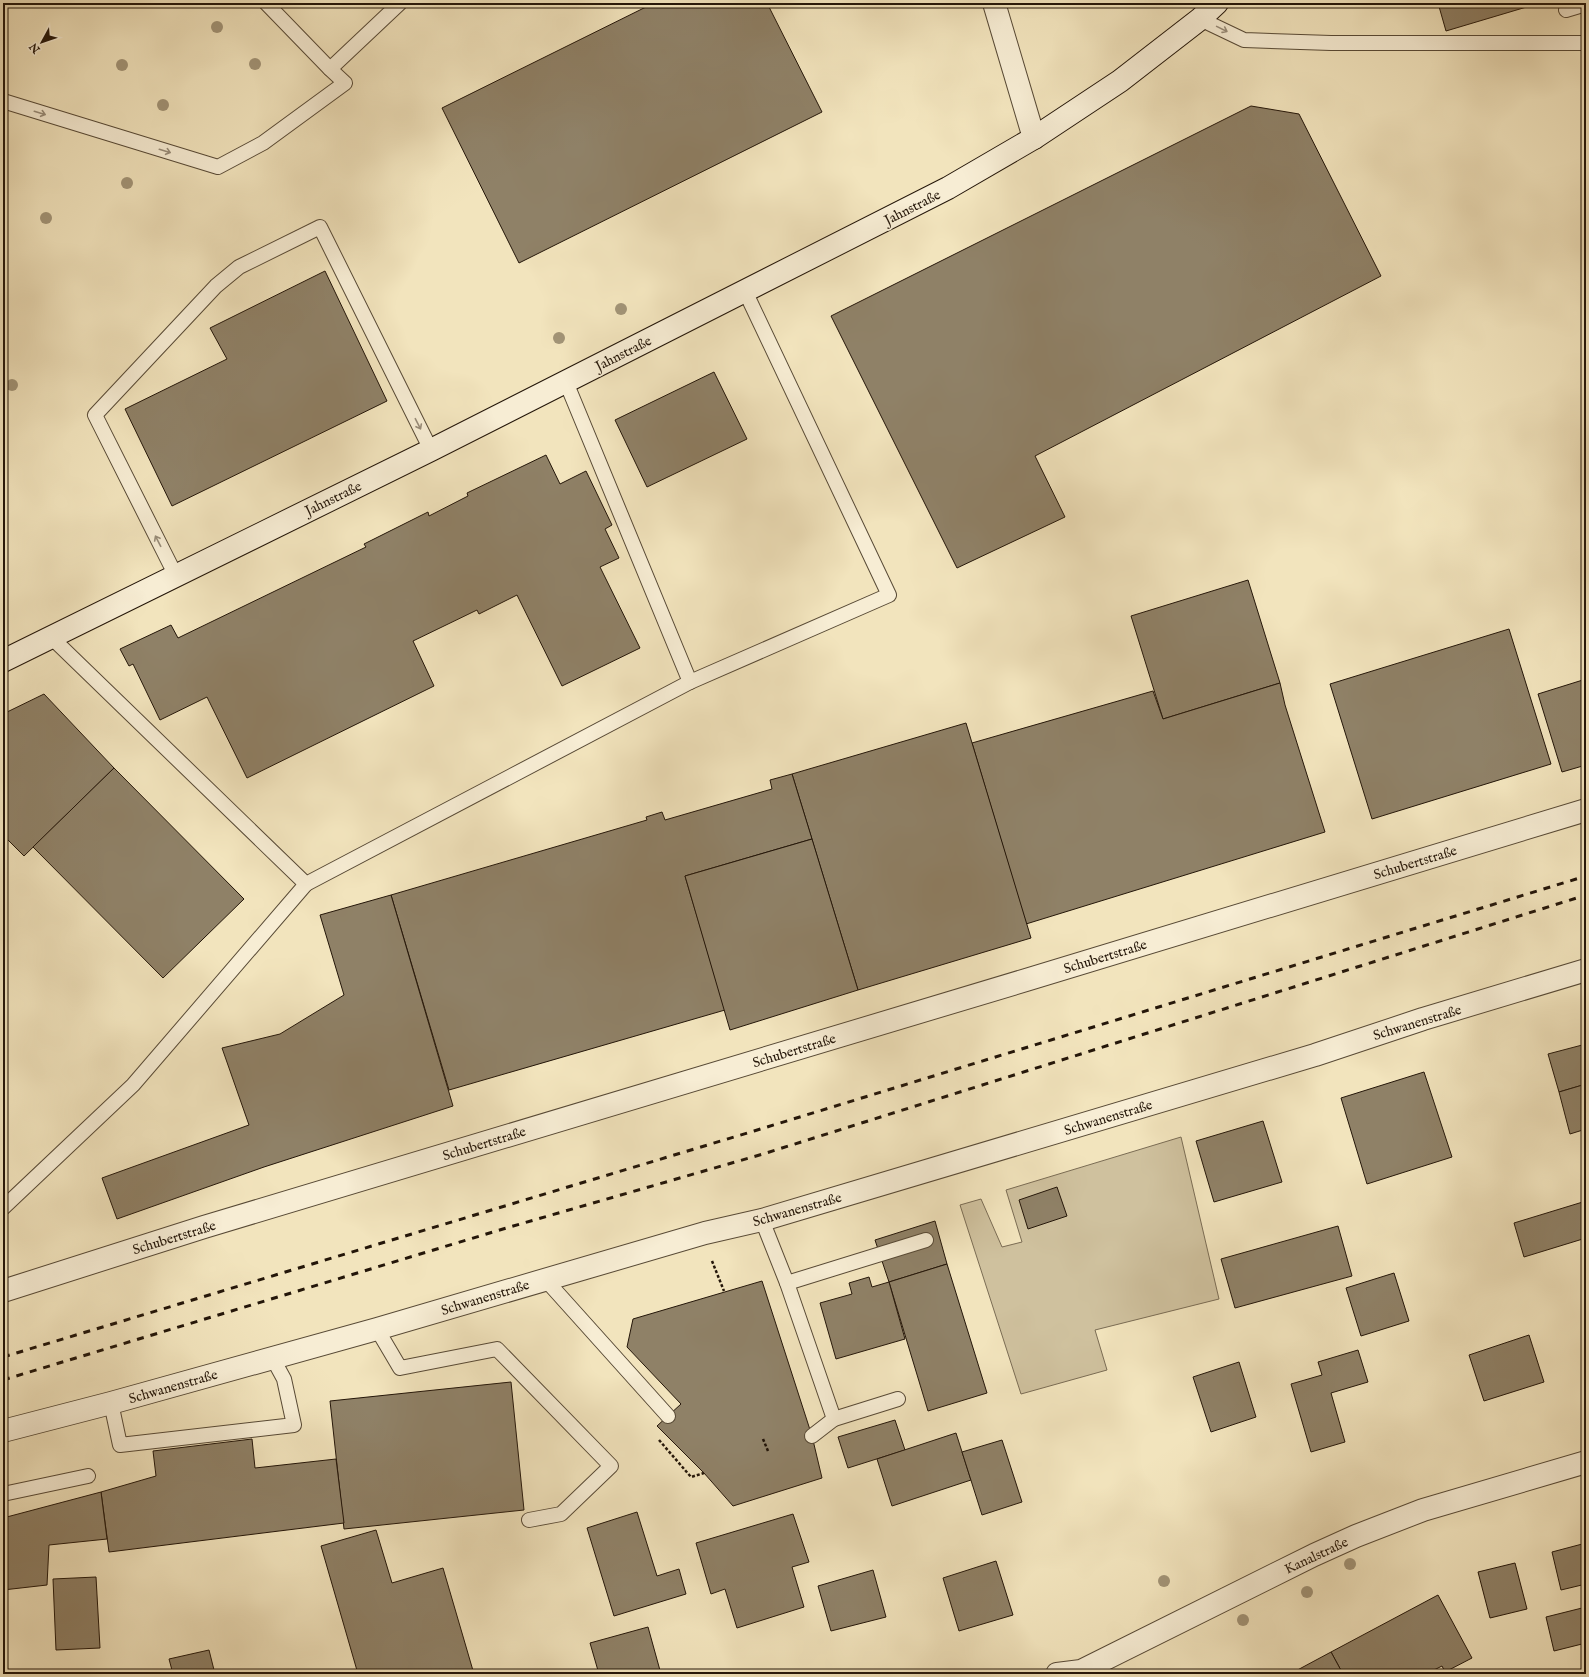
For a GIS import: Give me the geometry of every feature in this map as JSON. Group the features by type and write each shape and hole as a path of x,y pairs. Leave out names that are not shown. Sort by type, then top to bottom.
{"street":[{"path":"994,3 1034,138"},
{"name":"Jahnstraße","path":"3,661 431,450 948,188 1034,138 1120,81 1200,19 1216,3"},
{"name":"Schubertstraße","path":"3,1291 204,1227 1586,810"},
{"name":"Schwanenstraße","path":"3,1432 377,1329 705,1233 762,1220 1315,1055 1423,1019 1586,970"},
{"name":"Kanalstraße","path":"1057,1674 1080,1672 1314,1555 1356,1536 1423,1510 1586,1462"}],"lane":[{"path":"3,101 218,167 263,143 345,83 266,3"},
{"path":"330,69 400,3"},
{"path":"1566,10 1586,4"},
{"path":"1200,19 1244,40 1331,43 1586,43"},
{"path":"176,576 95,415 124,389 216,286 239,268 320,226 431,450"},
{"path":"3,1208 133,1085 306,884 690,682 889,595 745,291"},
{"path":"566,382 690,682"},
{"path":"52,637 306,884"},
{"path":"762,1220 787,1283 834,1419"},
{"path":"787,1283 926,1240"},
{"path":"545,1279 668,1416"},
{"path":"377,1329 400,1368 497,1349 610,1466 561,1514 529,1520"},
{"path":"111,1403 120,1445 294,1425 284,1379 272,1358"},
{"path":"812,1436 834,1419 898,1399"},
{"path":"3,1494 88,1476"}],"path":[{"path":"763,1439 768,1451"},
{"path":"661,1443 692,1477 704,1473"}],"shaded area":[{"path":"1181,1137 1219,1299 1095,1330 1107,1370 1021,1394 960,1205 981,1199 1002,1247 1022,1242 1006,1190"}],"building":[{"path":"654,3 767,3 822,112 519,263 442,108"},
{"path":"1438,3 1540,3 1446,31"},
{"path":"1251,106 1299,114 1381,276 1035,456 1065,517 957,568 831,316"},
{"path":"325,271 387,401 172,506 125,409 227,359 210,328"},
{"path":"714,372 747,439 647,487 615,420"},
{"path":"546,455 560,484 586,471 612,525 605,529 619,558 600,567 640,648 562,686 517,595 479,614 477,610 413,641 434,686 247,778 207,697 160,720 133,664 129,666 120,649 171,625 178,638 366,547 364,544 428,512 429,516 468,496 467,493"},
{"path":"1248,580 1280,683 1163,719 1131,616"},
{"path":"1509,629 1551,764 1372,819 1330,684"},
{"path":"1586,679 1586,765 1562,772 1538,694"},
{"path":"1280,683 1285,705 1325,832 1026,924 972,743 1153,691 1163,719"},
{"path":"44,694 114,768 24,856 3,835 3,714"},
{"path":"966,723 1031,938 858,990 792,774"},
{"path":"114,768 244,899 163,978 33,847"},
{"path":"792,774 812,839 685,876 725,1010 449,1090 391,895 647,820 646,817 662,812 665,820 772,789 770,780"},
{"path":"812,839 858,990 730,1030 685,876"},
{"path":"391,895 453,1106 264,1167 117,1219 102,1178 249,1125 222,1048 280,1034 344,995 320,915"},
{"path":"1586,1044 1586,1084 1559,1092 1548,1054"},
{"path":"1424,1072 1452,1157 1367,1184 1341,1098"},
{"path":"1586,1084 1586,1129 1570,1134 1559,1092"},
{"path":"1263,1121 1282,1182 1214,1202 1196,1141"},
{"path":"1057,1187 1067,1216 1028,1229 1019,1200"},
{"path":"1586,1201 1586,1238 1524,1257 1514,1223"},
{"path":"935,1221 947,1264 889,1282 875,1240"},
{"path":"1338,1226 1352,1276 1235,1308 1221,1259"},
{"path":"947,1264 987,1393 928,1411 889,1282"},
{"path":"1394,1273 1409,1321 1361,1336 1346,1288"},
{"path":"869,1277 872,1287 889,1282 905,1339 836,1359 820,1303 852,1294 849,1283"},
{"path":"762,1281 812,1436 822,1478 733,1506 704,1473 657,1426 681,1404 627,1347 633,1319"},
{"path":"1529,1335 1544,1382 1484,1401 1469,1355"},
{"path":"1358,1350 1368,1382 1331,1393 1345,1442 1311,1452 1291,1384 1322,1375 1318,1362"},
{"path":"1239,1362 1256,1417 1211,1432 1193,1377"},
{"path":"511,1382 524,1510 344,1529 330,1401"},
{"path":"895,1420 905,1450 848,1468 838,1437"},
{"path":"956,1433 971,1480 892,1506 877,1459"},
{"path":"252,1439 255,1468 336,1459 344,1523 109,1552 101,1492 156,1476 153,1451"},
{"path":"1002,1440 1022,1502 982,1515 962,1452"},
{"path":"101,1492 107,1539 49,1545 47,1585 3,1590 3,1518"},
{"path":"637,1512 657,1576 679,1569 686,1594 614,1616 587,1528"},
{"path":"793,1514 809,1562 792,1567 804,1607 737,1628 725,1589 711,1594 696,1543"},
{"path":"376,1530 392,1583 443,1568 474,1674 358,1674 321,1546"},
{"path":"1586,1543 1586,1584 1561,1590 1552,1552"},
{"path":"996,1561 1013,1615 959,1631 943,1578"},
{"path":"1515,1563 1527,1609 1490,1618 1478,1572"},
{"path":"873,1570 886,1617 831,1631 818,1586"},
{"path":"96,1577 100,1648 56,1650 53,1579"},
{"path":"1438,1595 1472,1658 1445,1672 1442,1666 1426,1674 1343,1674 1331,1652"},
{"path":"1586,1607 1586,1643 1554,1651 1546,1617"},
{"path":"648,1627 661,1674 599,1674 590,1643"},
{"path":"209,1650 215,1674 173,1674 169,1659"},
{"path":"1331,1652 1343,1674 1290,1674"}],"railway":[{"path":"3,1357 754,1131 1586,876"},
{"path":"3,1380 503,1229 763,1154 1586,895"}]}
